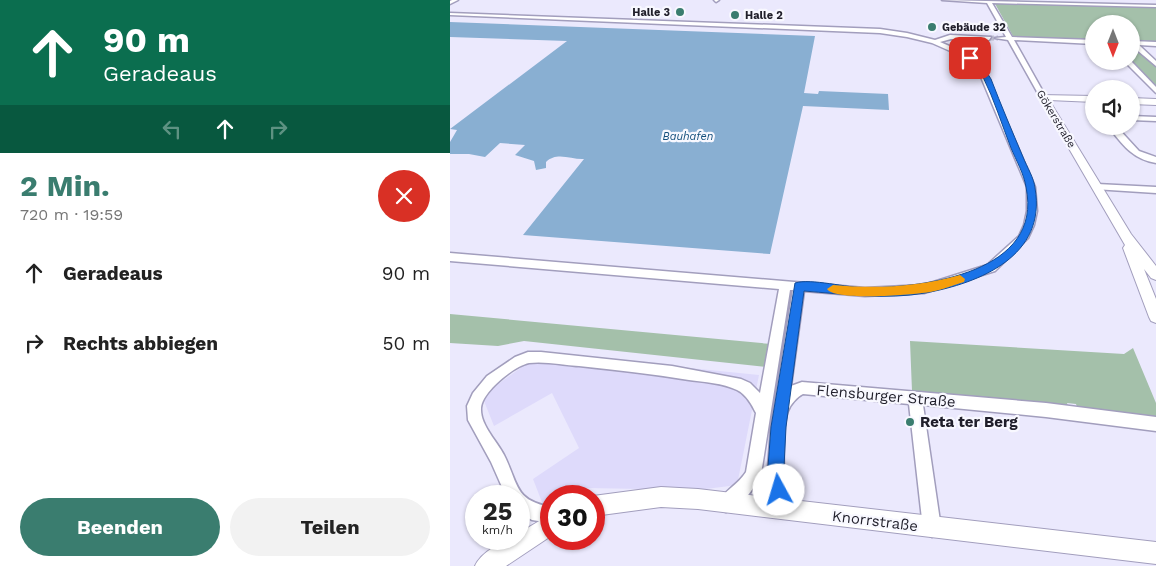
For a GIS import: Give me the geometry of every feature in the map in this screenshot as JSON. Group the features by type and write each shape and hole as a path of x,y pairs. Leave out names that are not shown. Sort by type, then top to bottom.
{"main road":[{"path":"1042,96 1085,98"},
{"name":"Gökerstraße","path":"1042,96 1126,237 1156,275"},
{"path":"1140,101 1156,102"},
{"name":"Gökerstraße","path":"1126,237 1156,317"},
{"name":"Knorrstraße","path":"605,505 661,497 1156,553"},
{"path":"486,566 540,531"}],"street":[{"path":"450,2 456,0"},
{"path":"944,0 1156,6"},
{"name":"Gökerstraße","path":"988,1 1042,96"},
{"path":"450,258 865,292 924,289 991,268 1023,238 1029,225 1032,211 1031,187 987,79 981,69 970,58 936,42 880,31 454,15"},
{"path":"936,42 950,37 989,38"},
{"path":"998,38 1085,42"},
{"path":"1140,43 1156,44"},
{"path":"1140,50 1156,64"},
{"path":"1136,70 1156,91"},
{"path":"1140,118 1156,119"},
{"path":"1119,135 1133,154 1144,159 1156,160"},
{"path":"1097,187 1156,190"},
{"path":"726,504 747,485 753,474 785,285"},
{"path":"793,511 779,490 776,467 782,407 799,286"},
{"path":"775,347 791,348"},
{"path":"509,485 474,414 478,395 489,381 523,360 544,357 696,376 740,384 756,396 764,414"},
{"name":"Flensburger Straße","path":"782,407 793,392 802,388 1153,421"},
{"path":"916,399 932,528"}],"shaded area":[{"path":"541,353 759,375 737,485 698,490 605,488 605,485 540,485 540,497 533,479 579,448 552,393 494,426 482,396"}],"green space":[{"path":"994,2 1156,8 1156,43 1140,42 1140,15 1085,15 1085,41 1014,38"},
{"path":"1140,53 1156,66 1156,89 1138,70 1140,70"},
{"path":"450,314 771,344 767,367 524,341 498,346 450,343"},
{"path":"910,341 1124,354 1133,348 1156,403 1156,419 1078,410 1076,404 1067,403 1069,409 912,391"}],"water":[{"name":"Bauhafen","path":"450,22 815,36 804,93 818,94 819,91 888,94 889,110 803,106 770,254 523,235 584,159 555,157 546,162 546,168 536,170 534,161 515,155 525,145 500,143 485,157 469,154 450,154 450,142 457,130 450,129 567,41 450,37"}],"tunnel":[{"path":"989,38 998,38"}],"slow traffic":[{"path":"833,289 865,292 924,289 960,279"}],"place":[{"name":"Halle 3","path":"680,12"},
{"name":"Halle 2","path":"735,15"},
{"name":"Gebäude 32","path":"932,27"},
{"name":"Reta ter Berg","path":"910,422"}],"route":[{"path":"779,490 776,467 778,427 792,344 799,286 865,292 924,289 991,268 1012,251 1023,238 1029,225 1032,211 1031,187 987,79 981,69 970,58"}]}
